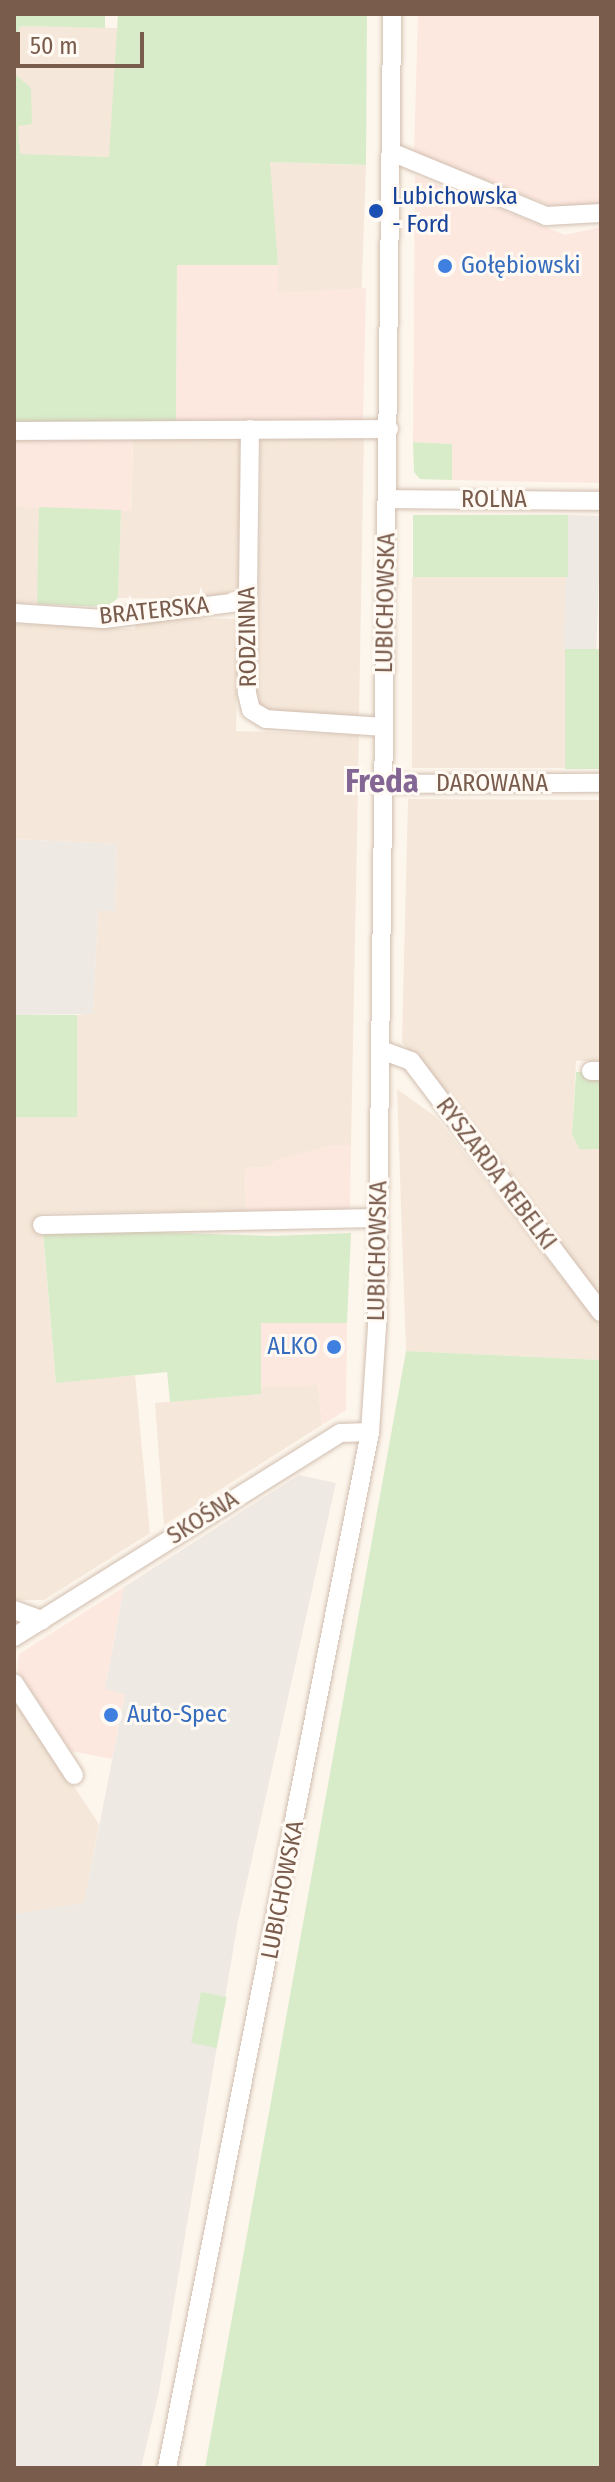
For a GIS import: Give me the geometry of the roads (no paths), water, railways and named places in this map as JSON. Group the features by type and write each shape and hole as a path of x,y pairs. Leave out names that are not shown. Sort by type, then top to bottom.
{"street":[{"name":"LUBICHOWSKA","path":"167,2468 370,1432 381,1050 392,14"},
{"path":"391,152 546,216 601,213"},
{"name":"RODZINNA","path":"250,429 247,601 251,710 266,719 383,727"},
{"path":"14,431 389,429"},
{"name":"ROLNA","path":"388,499 601,501"},
{"name":"BRATERSKA","path":"14,613 104,619 247,601"},
{"name":"DAROWANA","path":"383,784 601,783"},
{"name":"RYSZARDA REBELKI","path":"381,1050 411,1061 601,1312"},
{"path":"42,1225 378,1218"},
{"name":"SKOŚNA","path":"14,1637 341,1433 370,1432"},
{"path":"14,1610 42,1620"},
{"path":"14,1683 74,1775"}],"place":[{"name":"Lubichowska - Ford","path":"376,211"},
{"name":"Gołębiowski","path":"445,266"},
{"name":"ALKO","path":"334,1347"},
{"name":"Auto-Spec","path":"111,1715"}],"district":[{"name":"Freda","path":"382,781"}]}
